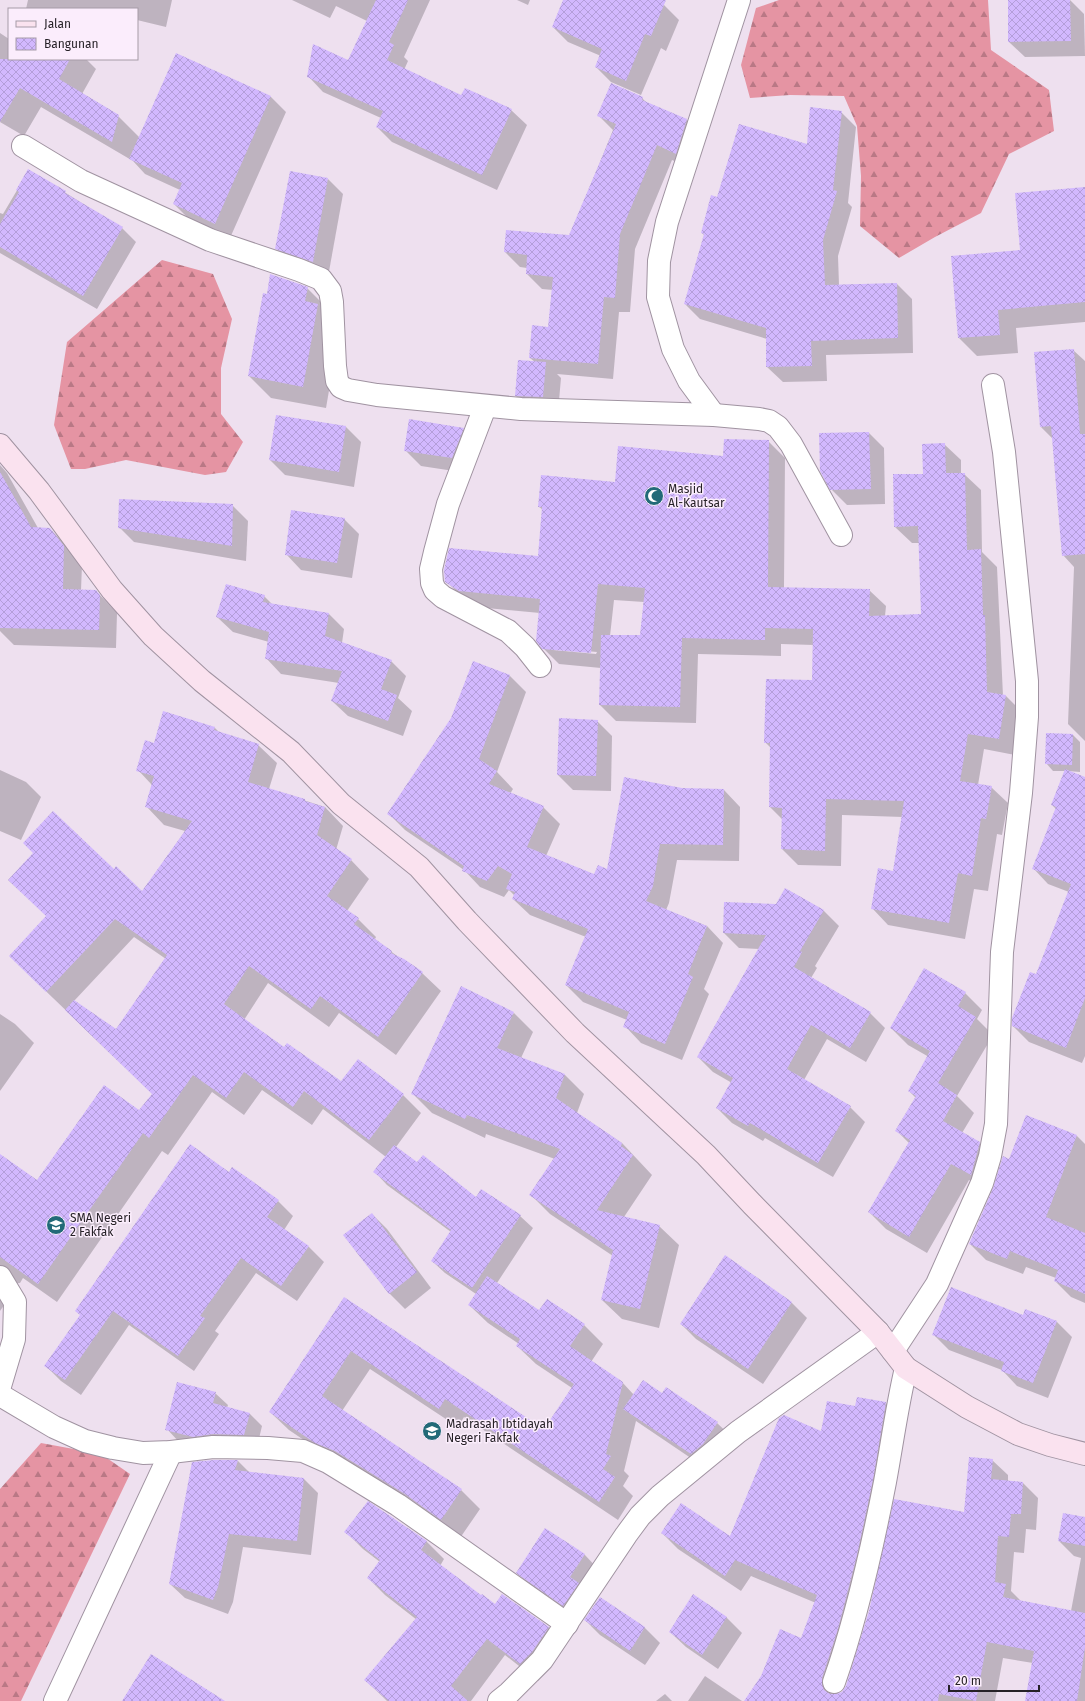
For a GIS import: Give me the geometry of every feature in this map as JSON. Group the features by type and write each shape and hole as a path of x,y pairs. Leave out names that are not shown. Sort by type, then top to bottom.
{"main road":[{"path":"0,445 39,491 112,590 153,636 202,682 291,752 341,804 419,867 467,921 575,1033 706,1155 878,1332 906,1368 967,1407 1018,1434 1050,1446 1085,1454"}],"street":[{"path":"714,415 689,381 673,350 658,297 659,261 667,222 739,0"},
{"path":"23,146 81,181 210,240 321,279 330,291 332,302 335,366 337,382 341,387 348,390 377,395 521,410 714,415 769,421 778,427 791,444 841,535"},
{"path":"893,1351 936,1284 965,1223 982,1183 990,1156 996,1124 1002,952 1021,793 1027,717 1027,681 1004,460 993,385"},
{"path":"485,407 448,504 431,569 432,583 435,590 443,597 508,631 525,647 540,666"},
{"path":"0,1278 15,1302 14,1339 0,1386"},
{"path":"499,1701 542,1660 626,1535 640,1516 660,1496 738,1432 878,1332"},
{"path":"834,1682 849,1641 870,1556 898,1403 906,1368"},
{"path":"0,1395 41,1420 85,1441 113,1448 143,1453 171,1452 213,1446 268,1448 303,1452 328,1462 398,1505 567,1624"},
{"path":"55,1701 171,1452"}],"green space":[{"path":"779,0 988,0 991,50 1049,90 1054,131 1009,154 981,213 899,258 860,226 861,176 857,126 844,96 790,95 750,98 741,65 756,8"},
{"path":"162,260 213,274 232,319 221,368 221,414 243,442 226,472 205,475 126,460 85,469 71,469 54,425 67,342"},
{"path":"41,1443 101,1454 130,1474 21,1701 0,1701 0,1489"}],"building":[{"path":"376,0 408,0 389,42 394,45 387,60 461,95 465,88 512,109 482,175 376,127 383,111 307,77 313,44 348,60"},
{"path":"563,0 666,0 651,36 645,34 626,81 595,67 602,49 552,27"},
{"path":"1008,0 1070,0 1071,41 1008,42"},
{"path":"176,53 271,96 215,224 173,204 182,183 129,159"},
{"path":"0,59 69,60 59,79 119,115 112,142 20,88 0,122"},
{"path":"611,83 643,97 642,100 687,119 676,154 657,145 620,234 615,298 604,297 598,364 529,358 532,325 548,327 553,277 526,274 527,255 504,252 506,230 569,235 616,124 597,116"},
{"path":"810,107 842,111 833,190 837,191 823,240 825,285 897,283 898,338 811,341 812,366 766,367 766,328 684,304 704,234 701,233 711,195 717,197 739,124 807,144"},
{"path":"28,169 66,191 65,193 123,227 83,296 0,247 0,224 19,192 16,190"},
{"path":"290,171 328,178 313,262 275,249"},
{"path":"1085,187 1085,302 998,310 1000,335 958,338 951,256 1020,250 1015,193"},
{"path":"270,274 308,287 305,301 318,304 303,387 248,376 263,293 267,294"},
{"path":"1074,349 1080,434 1085,434 1085,554 1062,556 1051,426 1040,427 1034,352"},
{"path":"518,360 546,362 543,397 515,396"},
{"path":"276,415 346,426 339,472 269,460"},
{"path":"409,419 464,428 452,458 404,451"},
{"path":"869,432 871,489 830,490 820,471 819,433"},
{"path":"724,439 769,440 768,587 870,589 869,616 921,614 918,526 894,527 893,474 923,474 922,444 945,443 946,473 965,473 967,550 981,549 983,615 985,615 987,692 1006,695 999,739 968,734 960,781 992,786 986,819 981,818 972,876 958,873 949,923 871,909 878,868 893,871 904,801 826,799 825,851 781,849 782,808 769,807 770,743 764,743 766,679 812,680 813,629 765,628 765,640 682,638 680,707 599,705 601,635 640,635 645,588 598,584 591,653 542,649 536,641 540,599 459,591 445,582 444,570 449,548 538,556 542,507 538,507 541,475 615,482 618,446 723,456"},
{"path":"0,472 31,527 50,528 64,546 63,589 96,590 100,595 99,630 0,628"},
{"path":"119,499 233,504 232,546 118,528"},
{"path":"291,510 345,518 337,563 285,555"},
{"path":"226,584 265,595 263,602 329,613 325,636 392,660 381,689 397,695 388,721 331,701 342,671 265,659 269,632 216,617"},
{"path":"473,661 510,675 479,759 497,771 489,784 544,806 527,847 594,874 598,865 607,869 624,777 682,788 724,789 723,845 660,844 653,886 646,901 707,926 688,974 693,977 665,1044 623,1027 629,1012 565,985 588,929 512,899 515,892 506,889 512,874 498,866 487,881 462,871 464,866 387,814 451,718"},
{"path":"163,711 215,727 214,730 259,744 248,782 305,799 305,801 325,807 317,835 352,859 327,896 359,918 354,924 392,951 391,953 404,959 423,972 378,1037 320,996 311,1009 249,966 224,1004 284,1047 287,1043 341,1081 358,1059 404,1094 369,1140 304,1091 293,1107 244,1072 226,1098 193,1075 149,1138 143,1133 38,1284 0,1257 0,1154 37,1180 104,1085 139,1110 152,1094 65,1010 74,1000 116,1029 167,955 115,919 46,992 9,956 46,916 8,880 33,853 23,843 53,811 114,869 116,866 142,891 192,821 145,807 154,776 136,771 145,740 154,743"},
{"path":"559,718 598,720 596,776 557,775"},
{"path":"1046,733 1073,734 1072,765 1045,764"},
{"path":"1065,769 1085,777 1085,998 1066,1048 1012,1026 1012,1018 1030,972 1036,974 1071,884 1032,869 1056,807 1051,805"},
{"path":"785,888 824,910 800,951 802,952 794,967 871,1012 850,1048 811,1025 787,1069 851,1106 818,1163 750,1123 748,1126 716,1108 733,1078 697,1057 766,935 723,933 724,902 776,904"},
{"path":"924,968 966,992 958,1006 976,1017 938,1083 957,1095 943,1121 980,1142 971,1175 951,1164 909,1237 868,1212 910,1140 895,1131 916,1096 908,1091 930,1051 890,1028"},
{"path":"461,986 514,1012 497,1048 565,1074 556,1098 622,1143 621,1146 633,1155 597,1210 660,1225 640,1309 601,1300 613,1250 529,1195 560,1149 467,1115 465,1119 411,1094"},
{"path":"1026,1115 1077,1135 1046,1217 1085,1233 1085,1294 1054,1281 1058,1270 1010,1251 1007,1259 969,1244 993,1188 1003,1156 1009,1159"},
{"path":"190,1144 229,1172 232,1167 279,1200 267,1217 309,1246 281,1286 241,1258 200,1316 205,1318 178,1356 113,1311 65,1380 44,1366 80,1315 75,1311"},
{"path":"394,1145 417,1162 423,1155 476,1197 481,1189 521,1215 472,1288 431,1261 451,1230 373,1172"},
{"path":"372,1213 417,1272 389,1294 343,1235"},
{"path":"725,1255 792,1302 748,1369 680,1324"},
{"path":"487,1276 539,1310 547,1299 585,1324 570,1346 623,1382 606,1454 611,1456 603,1469 615,1477 599,1502 445,1399 439,1409 351,1351 322,1396 462,1489 441,1520 405,1494 335,1451 315,1443 269,1412 344,1297 544,1429 574,1384 516,1346 520,1339 468,1305"},
{"path":"951,1287 1023,1315 1025,1309 1057,1321 1033,1383 1001,1371 1004,1362 932,1335"},
{"path":"643,1380 662,1393 666,1387 718,1422 703,1444 691,1454 623,1409"},
{"path":"177,1382 216,1392 213,1403 250,1413 244,1435 213,1434 193,1437 165,1430"},
{"path":"857,1397 886,1402 873,1480 857,1555 838,1629 822,1678 824,1690 830,1694 836,1694 842,1692 846,1686 869,1611 894,1499 964,1512 969,1457 993,1459 991,1479 1023,1482 1021,1514 1011,1514 1009,1537 998,1536 995,1582 1006,1584 1003,1597 1085,1613 1085,1647 1077,1701 1025,1701 1034,1651 987,1642 976,1701 939,1694 938,1701 744,1701 761,1676 780,1629 801,1638 817,1595 735,1560 725,1576 661,1533 681,1503 730,1536 779,1418 784,1415 821,1431 827,1401 855,1406"},
{"path":"238,1460 235,1470 304,1478 297,1541 229,1534 218,1587 213,1600 169,1584 192,1462"},
{"path":"368,1501 427,1541 421,1550 481,1595 482,1594 495,1604 502,1594 549,1627 532,1652 520,1664 487,1639 451,1686 468,1701 389,1701 364,1680 417,1617 367,1578 380,1560 344,1532"},
{"path":"1063,1513 1085,1517 1085,1546 1058,1541"},
{"path":"545,1528 585,1554 570,1577 579,1583 563,1606 516,1573"},
{"path":"693,1594 727,1617 702,1655 669,1632"},
{"path":"600,1597 645,1627 630,1651 584,1620"},
{"path":"151,1654 225,1701 122,1701"}],"place":[{"name":"Masjid Al-Kautsar","path":"654,496"},
{"name":"SMA Negeri 2 Fakfak","path":"56,1225"},
{"name":"Madrasah Ibtidayah Negeri Fakfak","path":"432,1431"}]}
